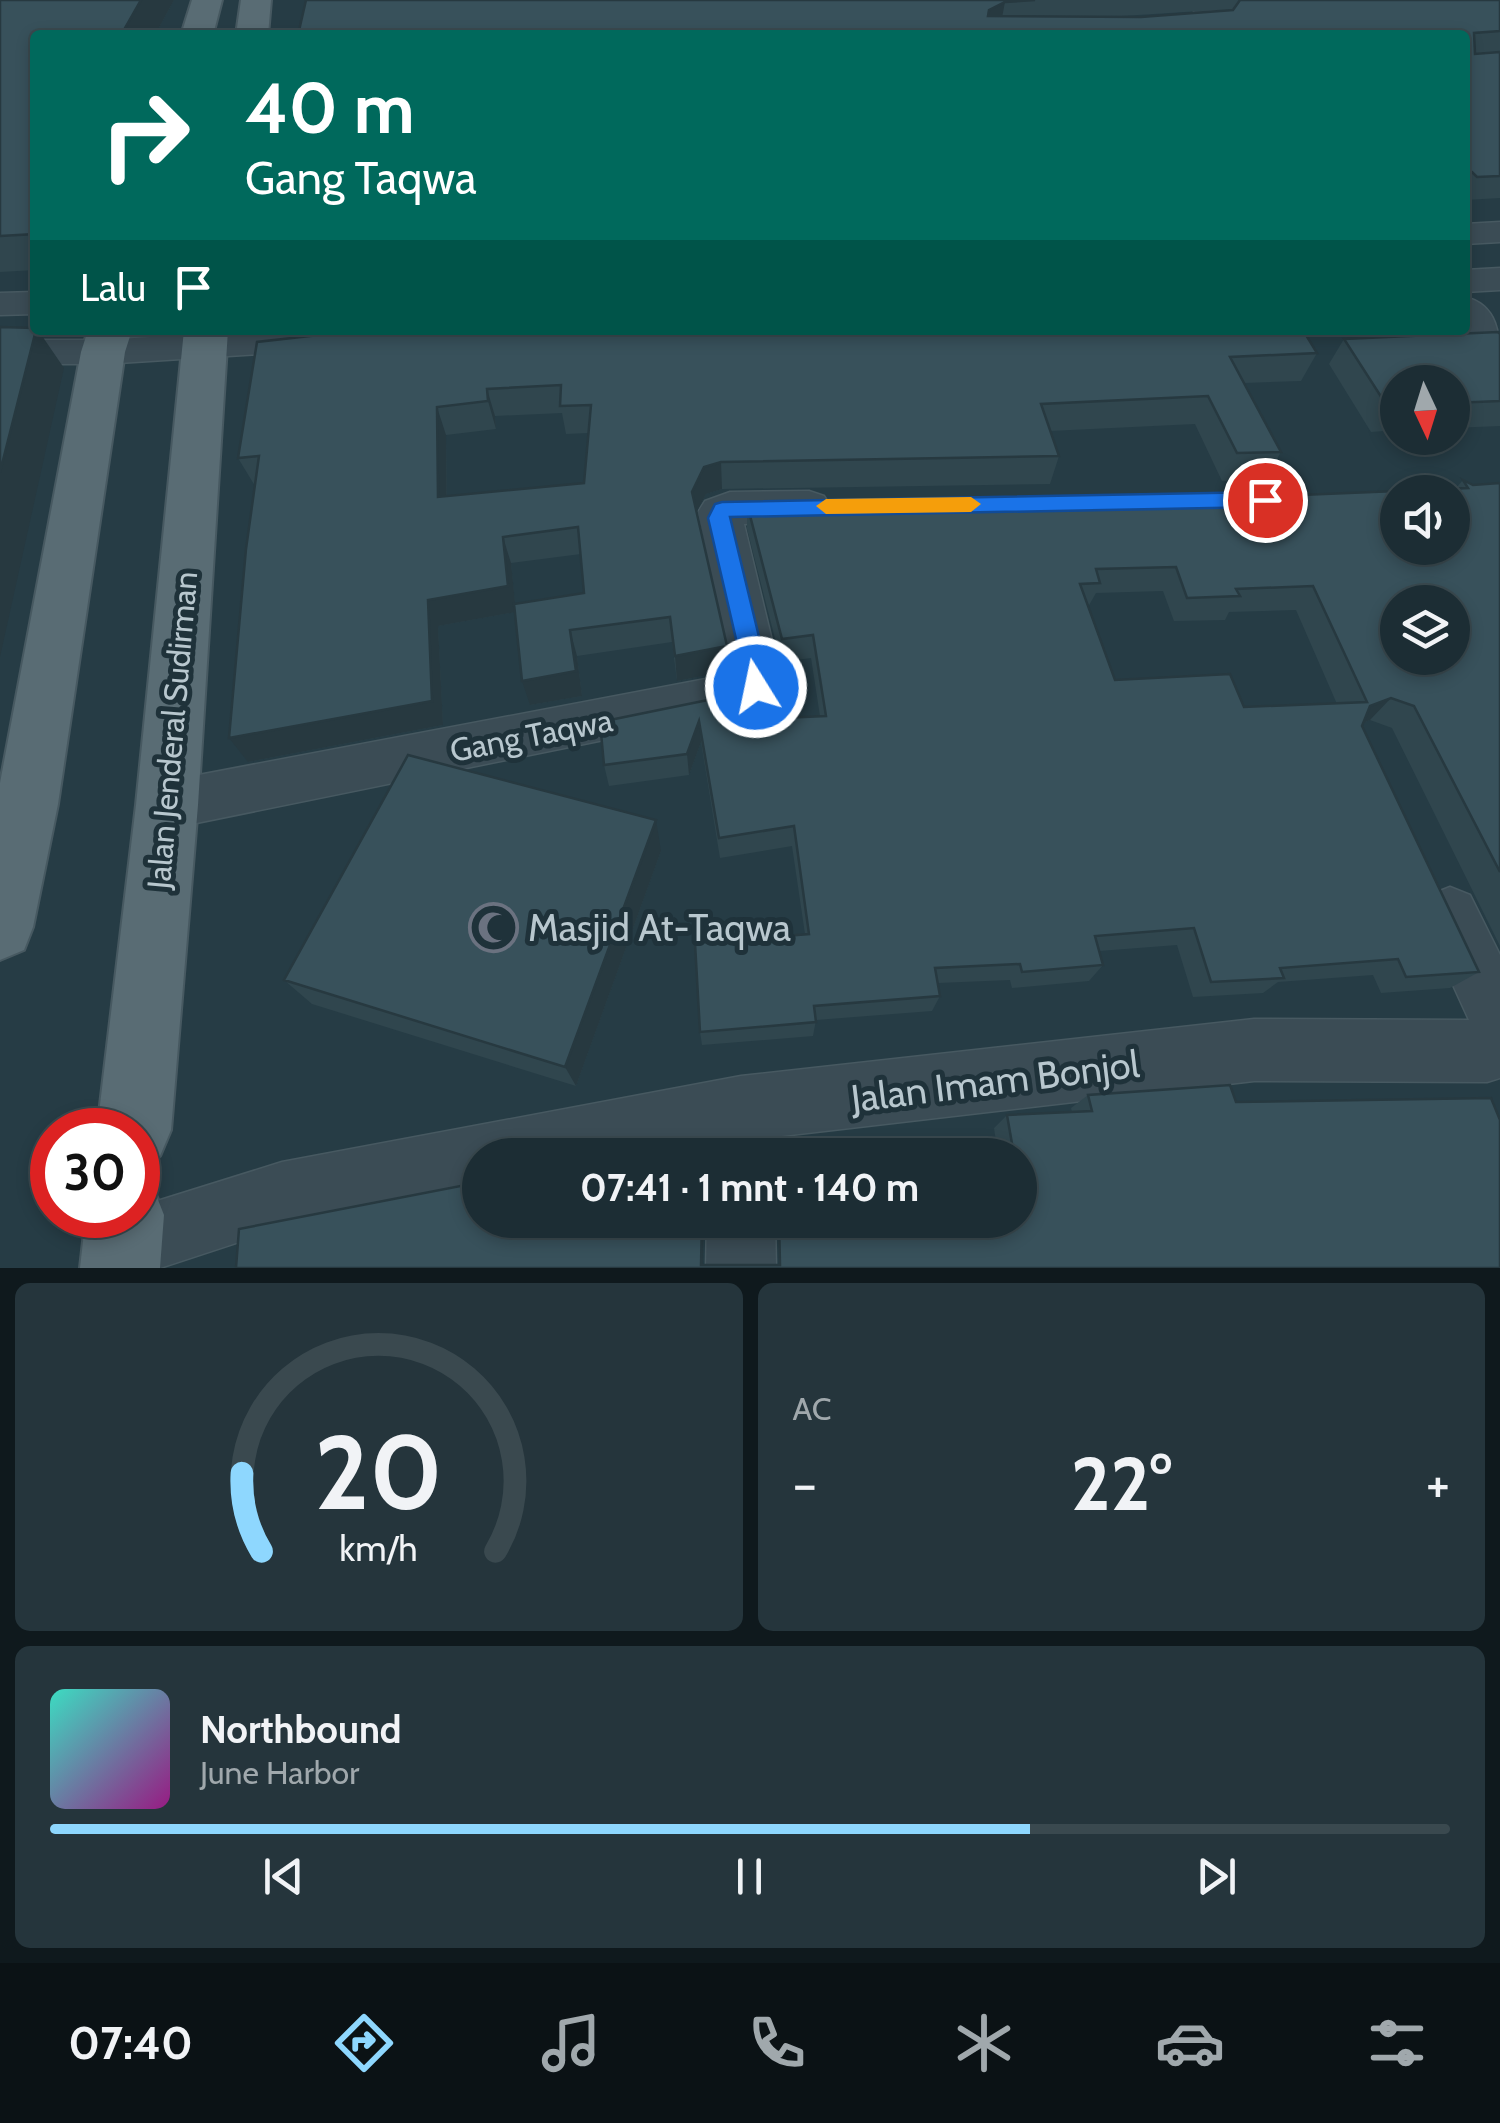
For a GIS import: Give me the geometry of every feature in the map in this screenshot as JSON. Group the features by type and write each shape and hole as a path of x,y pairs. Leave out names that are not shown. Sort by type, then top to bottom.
{"main road":[{"path":"198,30 207,0"},
{"path":"253,30 256,0"},
{"name":"Jalan Jenderal Sudirman","path":"136,1108 167,804 204,338"},
{"path":"0,927 14,806 106,341"}],"street":[{"path":"1198,0 1222,28"},
{"path":"1177,24 1222,28"},
{"path":"1470,234 1500,232"},
{"path":"1470,281 1500,279"},
{"path":"0,304 30,303"},
{"path":"1470,314 1500,352"},
{"path":"0,352 106,341 354,336"},
{"name":"Gang Taqwa","path":"167,804 749,692 757,678 720,512 730,508 848,506"},
{"path":"1424,862 1497,1050"},
{"name":"Jalan Imam Bonjol","path":"677,1138 741,1132 881,1096 1254,1050 1497,1050"},
{"path":"122,1243 282,1195 462,1161"},
{"path":"741,1238 741,1268"}],"building":[{"path":"0,0 141,0 124,30 30,30 30,234 0,236"},
{"path":"306,0 1035,0 1005,2 989,10 988,16 1141,17 1233,10 1240,0 1500,0 1500,31 1474,33 1475,54 1500,52 1500,176 1477,177 1470,172 1470,30 299,30"},
{"path":"0,327 30,328 30,335 35,335 0,472"},
{"path":"1500,334 1500,401 1470,402 1470,365 1380,365 1380,395 1344,339 1432,335"},
{"path":"319,335 1306,335 1317,353 1230,357 1281,452 1237,453 1208,396 1041,404 1059,456 721,462 704,467 692,492 727,646 675,656 670,617 570,630 576,671 522,681 514,604 584,593 578,527 503,537 508,586 428,600 432,701 229,738 246,549 259,456 238,458 257,342","holes":["561,385 560,406 591,405 584,483 438,497 437,407 488,401 487,389"]},
{"path":"1500,483 1500,872 1414,706 1391,698 1370,706 1362,726 1479,972 1406,977 1398,959 1280,968 1284,978 1211,982 1194,928 1095,936 1103,965 1022,972 1020,964 935,968 940,996 814,1006 816,1022 700,1032 695,943 809,934 794,826 719,838 699,721 687,754 604,765 600,722 752,691 758,719 826,716 813,635 782,639 747,504 1212,497 1299,491 1301,495 1380,492 1380,565 1470,565 1470,484","holes":["1176,567 1187,598 1240,596 1236,589 1313,586 1367,702 1244,707 1230,674 1115,680 1080,584 1100,583 1096,569"]},
{"name":"Masjid At-Taqwa","path":"408,755 656,820 565,1067 284,980"},
{"path":"1230,1085 1236,1102 1491,1098 1500,1120 1500,1268 236,1268 239,1229 462,1186 462,1238 702,1238 701,1265 780,1265 779,1238 1037,1238 1037,1138 1011,1138 1007,1115 1092,1111 1088,1095"}],"slow traffic":[{"path":"826,506 971,504"}],"place":[{"name":"Masjid At-Taqwa","path":"493,927"}],"route":[{"path":"756,687 719,518 722,509 1265,500"}]}
